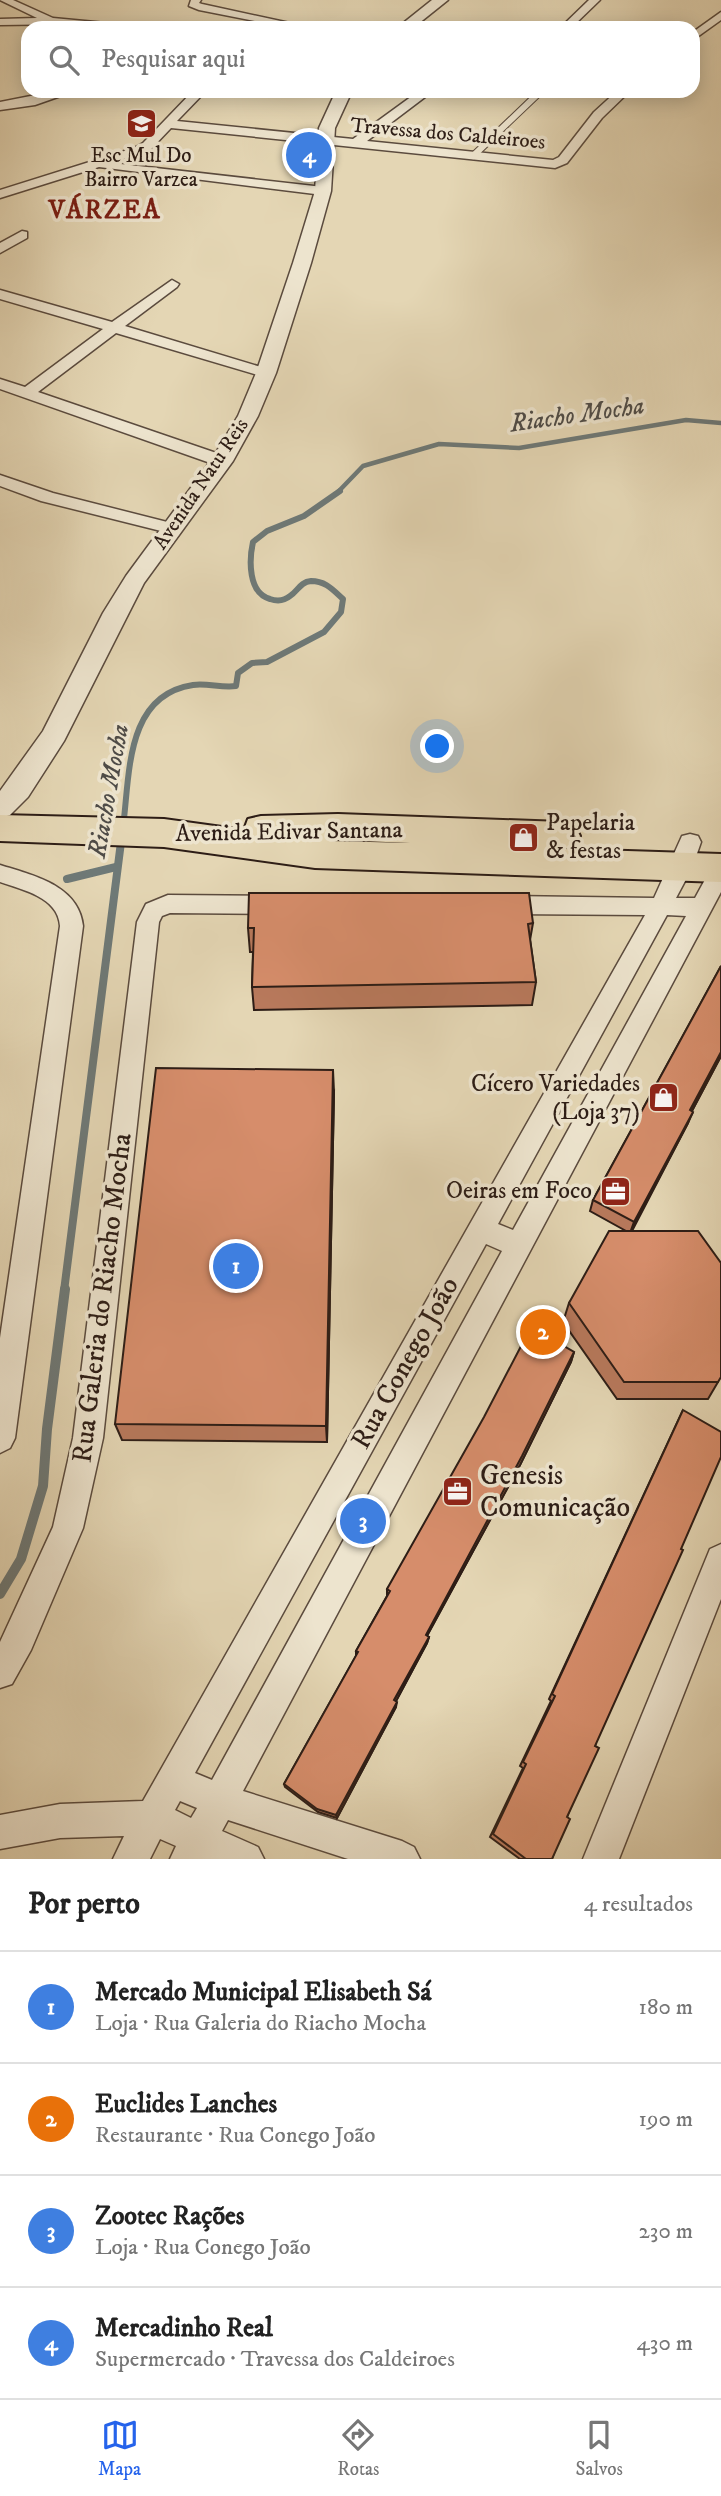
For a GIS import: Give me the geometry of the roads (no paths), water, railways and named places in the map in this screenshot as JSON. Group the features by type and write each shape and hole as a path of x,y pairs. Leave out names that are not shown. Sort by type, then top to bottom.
{"highway":[{"name":"Avenida Edivar Santana","path":"0,828 157,832 315,854 697,850 721,869"}],"street":[{"path":"4,0 51,20"},
{"path":"196,0 192,4 252,21"},
{"path":"413,21 441,0"},
{"path":"572,21 595,0"},
{"path":"700,32 721,15"},
{"path":"0,22 21,21"},
{"path":"26,21 60,21"},
{"path":"0,106 45,98"},
{"path":"0,194 97,166 147,146 193,98"},
{"name":"Avenida Natu Reis","path":"0,808 9,788 55,734 125,596 222,461 248,416 266,373 294,290 323,191 324,142 330,117 340,98"},
{"path":"353,145 417,98"},
{"name":"Travessa dos Caldeiroes","path":"168,124 353,145 558,163 598,115 616,98"},
{"path":"97,166 323,191"},
{"path":"0,249 22,235"},
{"path":"26,394 172,285"},
{"path":"0,294 266,373"},
{"path":"0,384 222,461"},
{"path":"0,480 47,497 173,529"},
{"name":"Rua Conego João","path":"131,1859 661,905 697,850"},
{"name":"Rua Conego João","path":"194,1848 721,869"},
{"path":"0,873 54,895 62,902 71,920 70,943 0,1438"},
{"name":"Rua Galeria do Riacho Mocha","path":"0,1672 20,1639 68,1528 88,1438 148,922 154,909 168,904 305,905"},
{"path":"483,905 702,907"},
{"path":"481,1229 519,1247"},
{"path":"601,1859 721,1560"},
{"path":"172,1781 219,1800 402,1859"},
{"path":"0,1832 60,1821 152,1818 194,1848 246,1859"}],"lane":[{"path":"473,156 534,98"}],"waterway":[{"name":"Riacho Mocha","path":"337,493 363,466 439,444 519,448 686,420 721,423"},
{"name":"Riacho Mocha","path":"123,827 135,740 154,704 171,692 193,685 236,686 238,673 252,663 267,662 324,632 341,612 343,599 329,587 316,581 304,583 283,600 272,600 263,596 254,583 251,566 253,542 267,531 304,516 340,491"},
{"name":"Riacho Mocha","path":"120,844 121,839"},
{"name":"Riacho Mocha","path":"64,1291 121,842"},
{"path":"67,879 116,867"},
{"name":"Riacho Mocha","path":"0,1594 21,1559 43,1486 47,1429 65,1289"}],"place":[{"name":"Esc Mul Do Bairro Varzea","path":"141,124"},
{"name":"Mercadinho Real","path":"309,155"},
{"name":"Papelaria & festas","path":"523,837"},
{"name":"Cícero Variedades (Loja 37)","path":"663,1098"},
{"name":"Oeiras em Foco","path":"615,1191"},
{"name":"Mercado Municipal Elisabeth Sá","path":"236,1266"},
{"name":"Euclides Lanches","path":"543,1332"},
{"name":"Genesis Comunicação","path":"457,1491"},
{"name":"Zootec Rações","path":"363,1521"}],"district":[{"name":"VÁRZEA","path":"105,210"}]}
